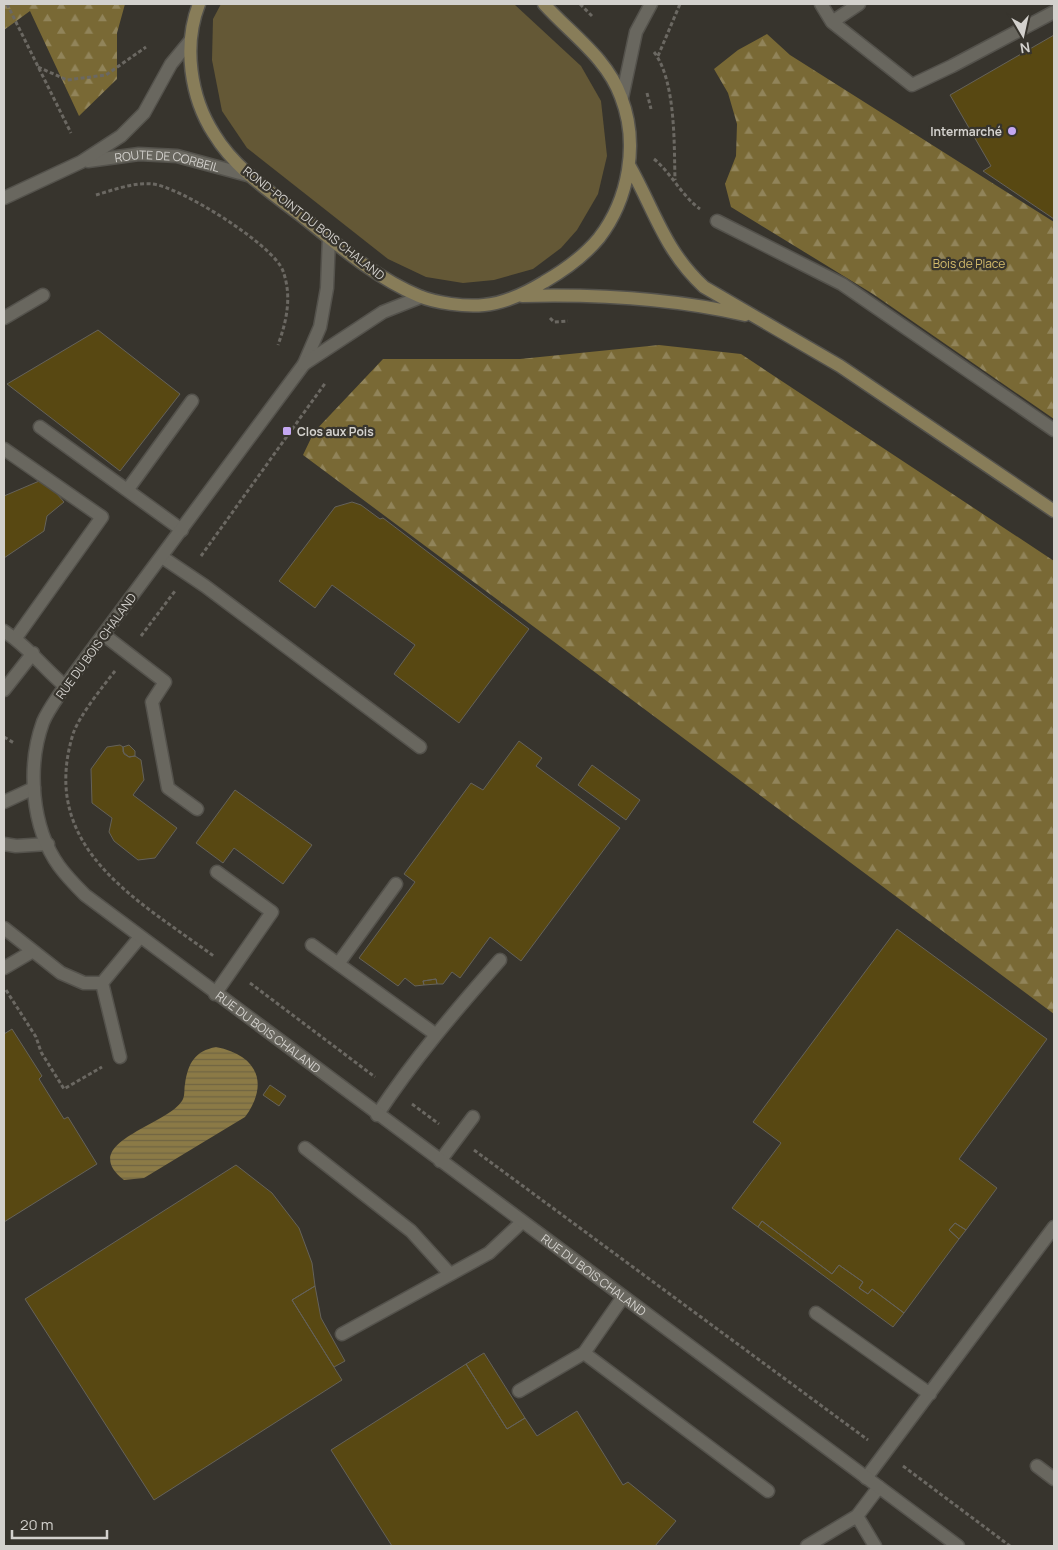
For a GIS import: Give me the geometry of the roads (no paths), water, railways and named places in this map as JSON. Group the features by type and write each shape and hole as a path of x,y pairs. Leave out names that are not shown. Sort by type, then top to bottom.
{"main road":[{"name":"ROND-POINT DU BOIS CHALAND","path":"199,4 190,41 193,80 200,106 213,134 227,153 251,176 386,280 421,297 483,305 522,296 560,272 598,239 616,209 629,165 631,143 622,98 609,70 546,4"},
{"path":"629,165 660,231 687,271 704,287 840,366 1054,511"},
{"path":"522,296 645,298 702,305 759,319"}],"street":[{"path":"622,98 636,32 652,4"},
{"path":"821,4 832,22 912,85 1054,12"},
{"path":"832,22 859,4"},
{"name":"ROUTE DE CORBEIL","path":"4,198 80,162 121,136 144,114 171,64 190,41"},
{"name":"ROUTE DE CORBEIL","path":"80,162 140,154 177,156 251,176"},
{"path":"717,221 842,284 1054,430"},
{"name":"RUE DU BOIS CHALAND","path":"329,237 327,288 320,327 304,364 104,635 64,686 44,721 35,755 34,788 40,822 58,866 85,895 140,937 958,1546"},
{"path":"4,318 43,295"},
{"name":"RUE DU BOIS CHALAND","path":"304,364 383,312 421,297"},
{"path":"128,489 192,401"},
{"path":"40,427 182,530"},
{"path":"4,449 102,517 15,639"},
{"path":"162,557 205,586 420,747"},
{"path":"4,631 33,653 43,668 64,686"},
{"path":"104,635 165,682 152,702 168,788 196,809"},
{"path":"4,690 33,653"},
{"path":"4,802 34,788"},
{"path":"4,844 16,846 48,844"},
{"path":"216,994 272,912 217,872"},
{"path":"338,964 396,884"},
{"path":"4,928 61,973 84,983 102,983"},
{"path":"102,983 140,937"},
{"path":"312,945 435,1034"},
{"path":"4,968 32,951"},
{"path":"377,1115 408,1068 500,960"},
{"path":"102,983 120,1057"},
{"path":"440,1161 473,1116"},
{"path":"305,1148 411,1231 450,1274"},
{"path":"342,1334 489,1253 522,1222"},
{"path":"866,1478 1054,1227"},
{"path":"519,1391 584,1353 623,1297"},
{"path":"816,1313 930,1394"},
{"path":"584,1353 768,1491"},
{"path":"1037,1466 1054,1479"},
{"path":"807,1546 857,1516 878,1487"},
{"path":"857,1516 875,1546"}],"place":[{"name":"Intermarché","path":"1012,131"},
{"name":"Clos aux Pois","path":"287,431"}],"park label":[{"name":"Bois de Place","path":"969,263"}]}
